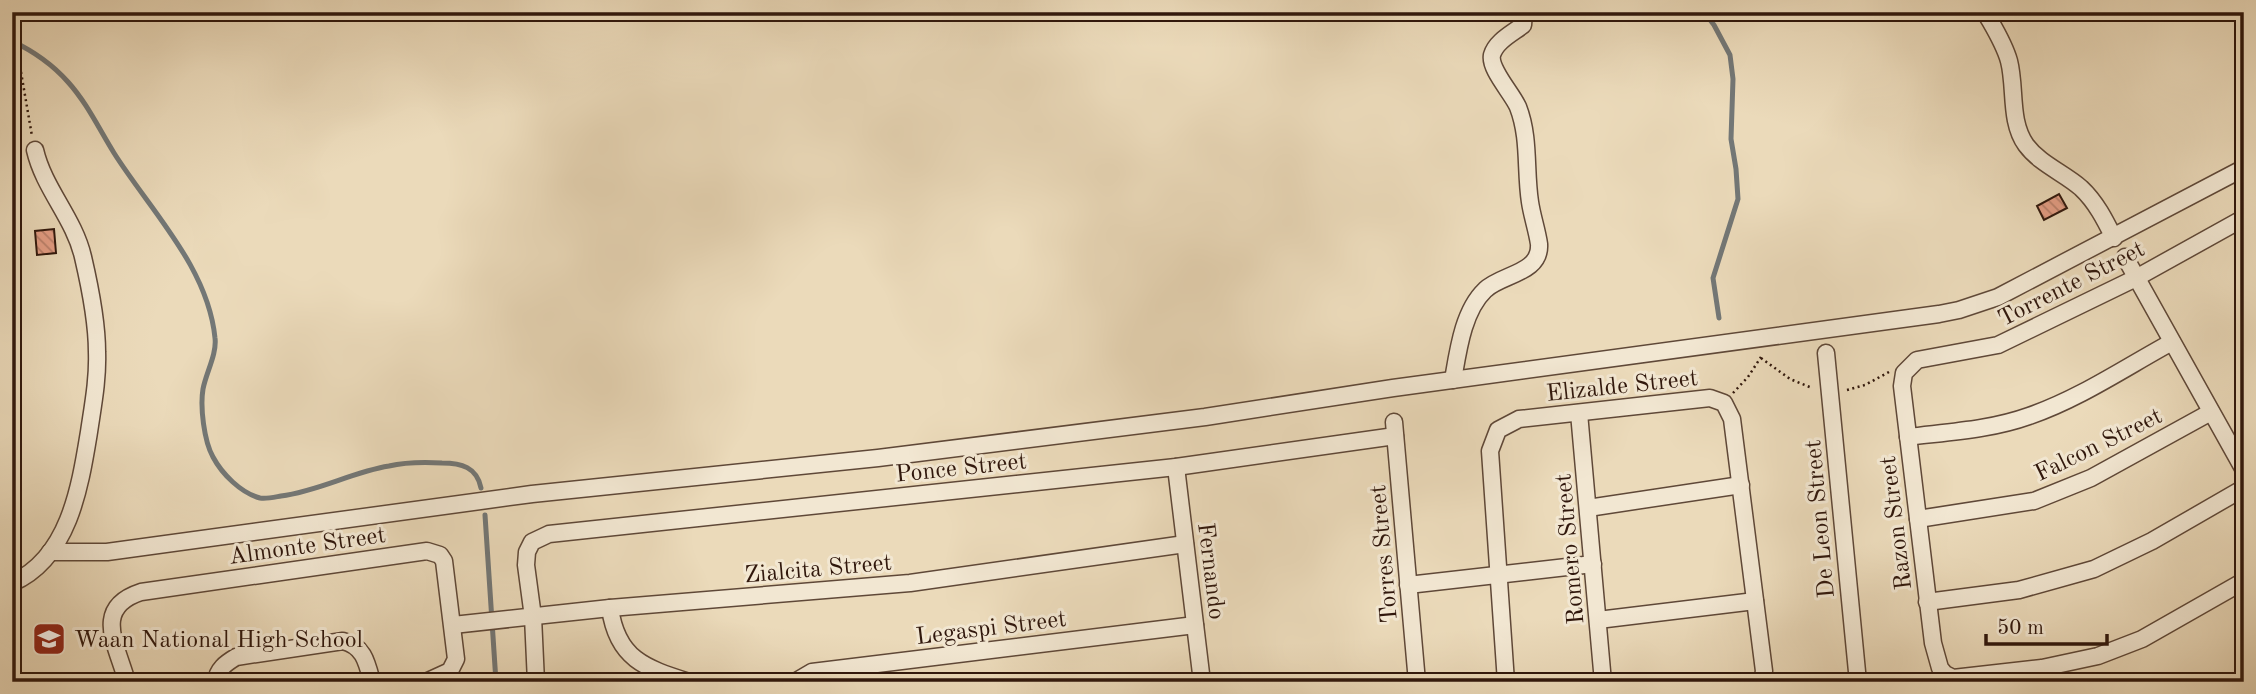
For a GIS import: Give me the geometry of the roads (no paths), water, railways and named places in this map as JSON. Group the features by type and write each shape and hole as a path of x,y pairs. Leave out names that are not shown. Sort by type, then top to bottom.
{"street":[{"path":"1453,380 1462,335 1478,298 1498,281 1529,267 1537,258 1539,247 1530,201 1523,120 1515,100 1493,63 1492,54 1499,44 1523,25 1524,12"},
{"path":"1985,12 2004,47 2009,63 2017,127 2026,144 2044,162 2082,189 2093,201 2114,238"},
{"path":"12,583 36,568 50,552 63,531 78,496 97,377 97,349 82,256 73,230 47,185 35,150"},
{"path":"50,552 77,554 119,551 532,494 878,458 1205,417 1959,310 1998,297 2244,168"},
{"name":"Torrente Street","path":"1910,365 1926,357 1971,352 1998,345 2136,278 2244,218"},
{"path":"2125,257 2244,470"},
{"path":"1908,437 1980,429 2029,416 2073,397 2172,342"},
{"name":"De Leon Street","path":"1826,353 1857,682"},
{"name":"Razon Street","path":"1910,365 1904,373 1902,386 1935,656 1945,674 1962,678 2042,668 2098,656 2142,639 2244,581"},
{"name":"Elizalde Street","path":"1506,682 1490,451 1498,430 1519,419 1710,398 1724,403 1732,419 1763,671 1762,682"},
{"name":"Falcon Street","path":"1918,519 2034,501 2091,478 2211,412"},
{"name":"Romero Street","path":"1579,413 1603,682"},
{"name":"Ponce Street","path":"533,617 526,565 527,552 533,542 549,534 1176,467 1395,429"},
{"name":"Torres Street","path":"1395,429 1417,682"},
{"name":"Fernando","path":"1176,467 1202,682"},
{"path":"1588,508 1741,485"},
{"path":"1927,602 2019,590 2094,569 2152,541 2244,488"},
{"name":"Zialcita Street","path":"453,625 610,608 910,583 1185,544"},
{"name":"Almonte Street","path":"127,682 112,629 112,614 121,601 141,593 426,551 440,555 444,561 456,659 454,667 445,675 426,682"},
{"path":"1408,585 1593,564"},
{"path":"1598,620 1755,601"},
{"path":"610,608 615,632 633,658 650,668 689,682"},
{"path":"533,617 536,682"},
{"name":"Legaspi Street","path":"795,682 812,672 1195,625"},
{"path":"216,682 219,670 236,657 343,641 353,643 359,649 366,659 372,682"}],"waterway":[{"path":"1704,12 1730,55 1733,79 1731,139 1738,199 1713,278 1719,318"},
{"path":"12,41 49,64 75,90 189,263 210,312 215,338 202,396 205,433 213,457 233,482 246,492 260,498 268,498 295,494 375,469 429,462 456,464 467,468 476,475 481,488"},
{"path":"485,515 496,682"}],"place":[{"name":"Waan National High School","path":"49,639"}]}
